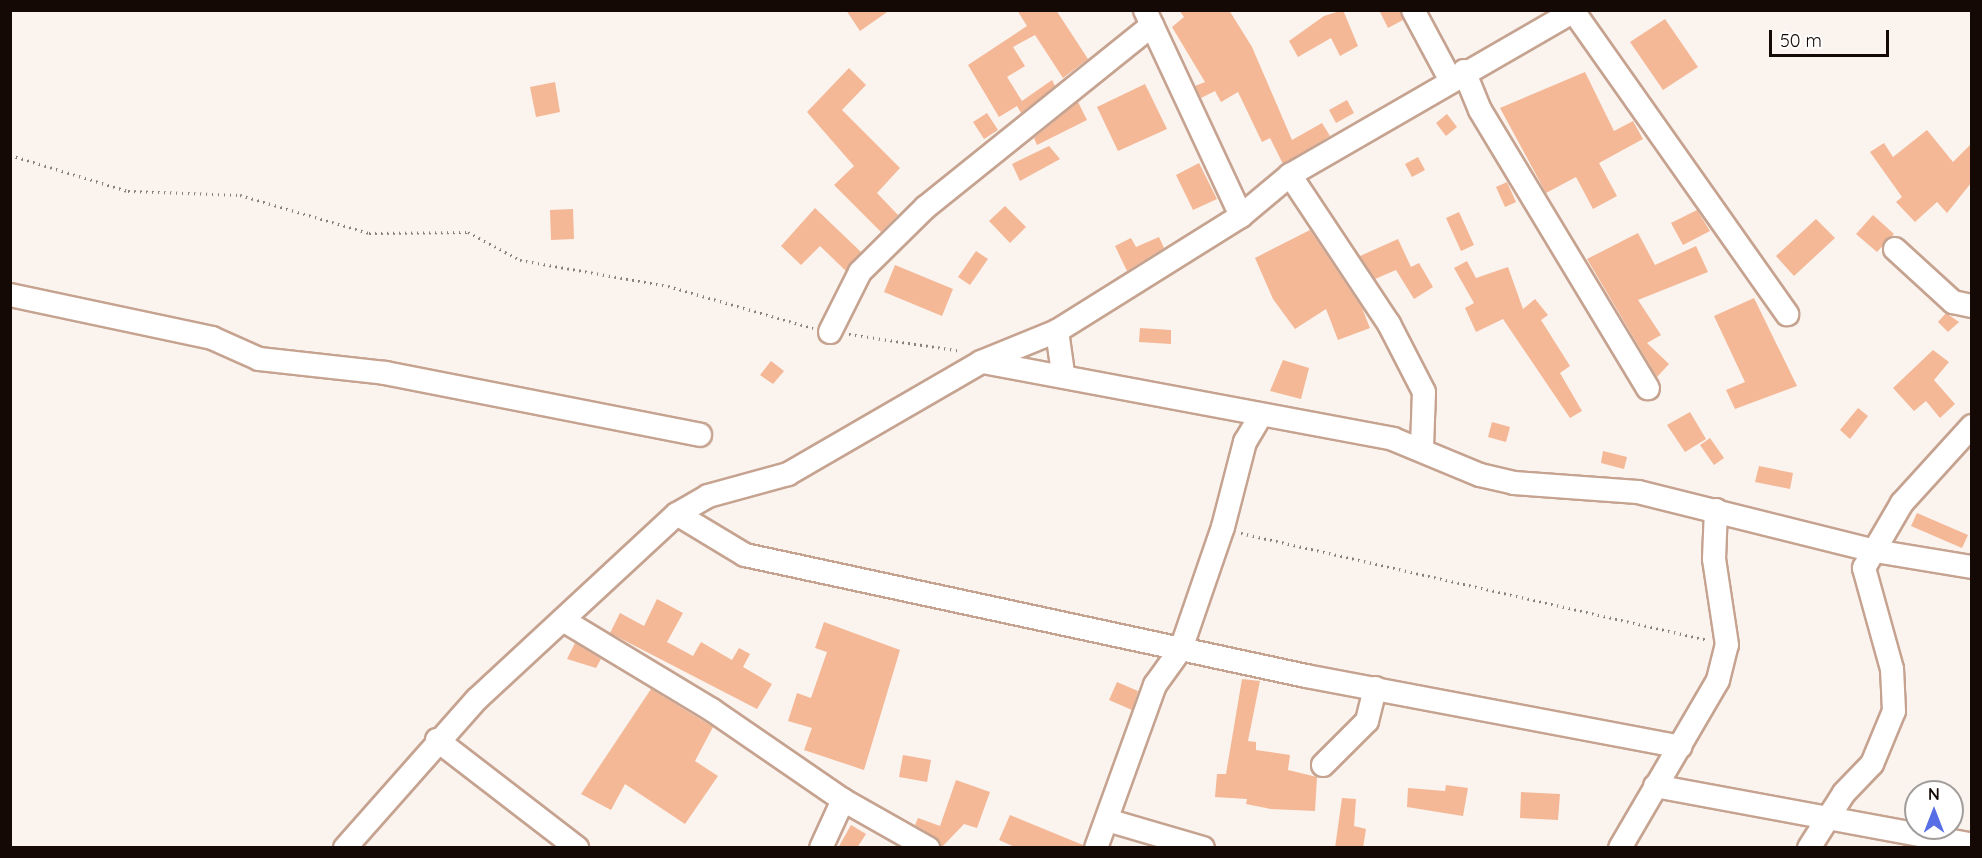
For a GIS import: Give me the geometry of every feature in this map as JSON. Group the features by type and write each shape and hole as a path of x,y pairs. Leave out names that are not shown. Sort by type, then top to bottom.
{"street":[{"path":"1413,10 1480,110 1648,388"},
{"path":"345,848 437,740 677,514 708,496 788,474 981,362 1057,331 1241,216 1290,175 1457,75 1575,11 1787,314"},
{"path":"830,332 860,272 926,207 1149,18 1241,216"},
{"path":"1290,175 1389,324 1424,392 1422,447"},
{"path":"1895,249 1953,302 1971,306"},
{"path":"10,295 212,338 260,359 386,373 700,435"},
{"path":"1057,331 1063,373"},
{"path":"981,362 1063,373 1422,447 1480,475 1514,483 1638,492 1875,551 1971,567"},
{"path":"1096,848 1155,685 1181,649 1223,527 1245,442 1260,415"},
{"path":"1809,848 1824,821 1872,764 1894,711 1892,669 1864,568 1902,503 1971,426"},
{"path":"1620,848 1718,680 1727,645 1714,559 1716,510"},
{"path":"677,514 745,555 1181,649 1680,747"},
{"path":"563,620 712,710 843,800 928,848"},
{"path":"1323,765 1367,721 1375,688"},
{"path":"437,740 577,848"},
{"path":"1655,786 1824,821 1971,845"},
{"path":"821,848 843,800"},
{"path":"1107,820 1203,848"}],"path":[{"path":"10,155 128,191 240,195 369,233 468,232 520,260 668,286 737,310 830,332 962,351 981,362"},
{"path":"1223,527 1727,645"}],"building":[{"path":"846,10 890,10 860,31"},
{"path":"1017,10 1056,10 1088,59 1063,78 1035,35 1013,47 1025,66 1007,77 1022,101 1052,80 1055,86 1021,113 1017,106 999,117 968,65 1027,26"},
{"path":"1179,10 1229,10 1252,47 1292,140 1322,123 1330,136 1283,164 1270,138 1262,142 1238,92 1221,102 1215,91 1201,98 1195,86 1205,82 1172,27 1184,17"},
{"path":"1343,10 1358,46 1340,56 1331,38 1298,57 1289,41 1324,16"},
{"path":"1379,10 1400,10 1403,20 1388,28"},
{"path":"1665,19 1698,67 1663,90 1630,42"},
{"path":"849,68 866,85 842,110 900,168 877,193 898,215 881,232 834,185 854,166 807,112"},
{"path":"1585,72 1614,131 1633,121 1643,139 1599,163 1617,196 1593,209 1576,177 1546,193 1500,108"},
{"path":"555,82 560,112 536,117 530,87"},
{"path":"1145,84 1167,129 1118,151 1097,107"},
{"path":"1347,100 1354,113 1336,123 1329,110"},
{"path":"1078,102 1087,120 1037,145 1034,138"},
{"path":"987,113 998,130 984,139 973,122"},
{"path":"1447,114 1457,127 1446,136 1436,123"},
{"path":"1927,130 1953,162 1971,144 1971,183 1947,213 1937,202 1915,222 1896,202 1902,197 1870,152 1884,143 1893,157"},
{"path":"1049,146 1060,159 1020,181 1012,164"},
{"path":"1418,157 1425,170 1412,177 1405,164"},
{"path":"1199,163 1217,199 1193,210 1176,175"},
{"path":"1507,182 1516,202 1505,207 1496,187"},
{"path":"1005,206 1026,227 1010,243 989,221"},
{"path":"815,208 861,252 846,271 820,246 801,265 781,246"},
{"path":"573,209 574,239 551,240 550,210"},
{"path":"1697,210 1710,231 1683,245 1671,223"},
{"path":"1459,212 1474,245 1461,251 1446,218"},
{"path":"1873,215 1894,234 1877,252 1856,234"},
{"path":"1816,219 1835,238 1794,276 1776,256"},
{"path":"1310,230 1362,308 1370,328 1338,340 1326,309 1295,329 1273,299 1255,258"},
{"path":"1638,233 1655,265 1696,246 1708,272 1638,300 1661,335 1647,343 1669,364 1657,377 1587,259"},
{"path":"1159,237 1164,248 1127,271 1115,246 1131,238 1136,247"},
{"path":"1398,239 1411,267 1419,263 1433,287 1414,299 1396,270 1375,279 1360,256"},
{"path":"976,251 988,259 970,285 958,277"},
{"path":"1467,261 1476,278 1508,267 1523,309 1535,299 1548,315 1541,320 1570,366 1560,373 1582,411 1570,418 1503,319 1476,332 1465,308 1474,303 1454,268"},
{"path":"895,265 953,289 942,316 884,292"},
{"path":"1754,298 1797,386 1735,409 1726,390 1745,382 1714,316"},
{"path":"1946,313 1959,322 1948,332 1938,322"},
{"path":"1140,328 1171,330 1171,344 1139,342"},
{"path":"1933,350 1949,362 1934,380 1955,404 1940,418 1926,401 1914,411 1893,388"},
{"path":"1283,360 1309,368 1301,399 1270,391"},
{"path":"771,361 784,371 773,384 760,375"},
{"path":"1858,408 1868,416 1850,439 1840,430"},
{"path":"1690,412 1706,439 1685,452 1667,425"},
{"path":"1492,422 1510,427 1506,442 1488,437"},
{"path":"1710,438 1724,458 1714,465 1700,445"},
{"path":"1603,451 1627,457 1624,469 1601,463"},
{"path":"1759,466 1793,473 1790,489 1755,482"},
{"path":"1917,513 1968,535 1962,548 1911,526"},
{"path":"657,599 683,613 667,642 693,656 701,642 732,660 739,648 750,654 743,667 772,684 757,709 610,633 620,613 644,626"},
{"path":"824,622 900,650 864,770 804,750 812,728 788,721 797,693 811,698 827,652 815,648"},
{"path":"575,643 601,659 596,668 567,659"},
{"path":"1242,679 1260,681 1248,741 1256,742 1256,750 1290,755 1288,770 1317,777 1315,811 1271,809 1246,804 1247,799 1215,797 1217,774 1226,774"},
{"path":"1117,682 1138,691 1132,710 1109,700"},
{"path":"651,689 713,727 695,761 718,776 685,824 625,784 611,810 581,794"},
{"path":"903,755 931,760 927,782 899,777"},
{"path":"956,780 990,792 977,828 964,824 941,848 935,837 915,825 918,818 940,826"},
{"path":"1446,785 1468,788 1463,816 1407,807 1408,788 1445,791"},
{"path":"1521,792 1560,794 1558,820 1520,818"},
{"path":"1342,798 1356,799 1354,826 1366,829 1363,848 1335,848"},
{"path":"1010,815 1083,845 1083,848 1017,848 999,840"},
{"path":"851,825 866,834 857,848 838,848"}]}
